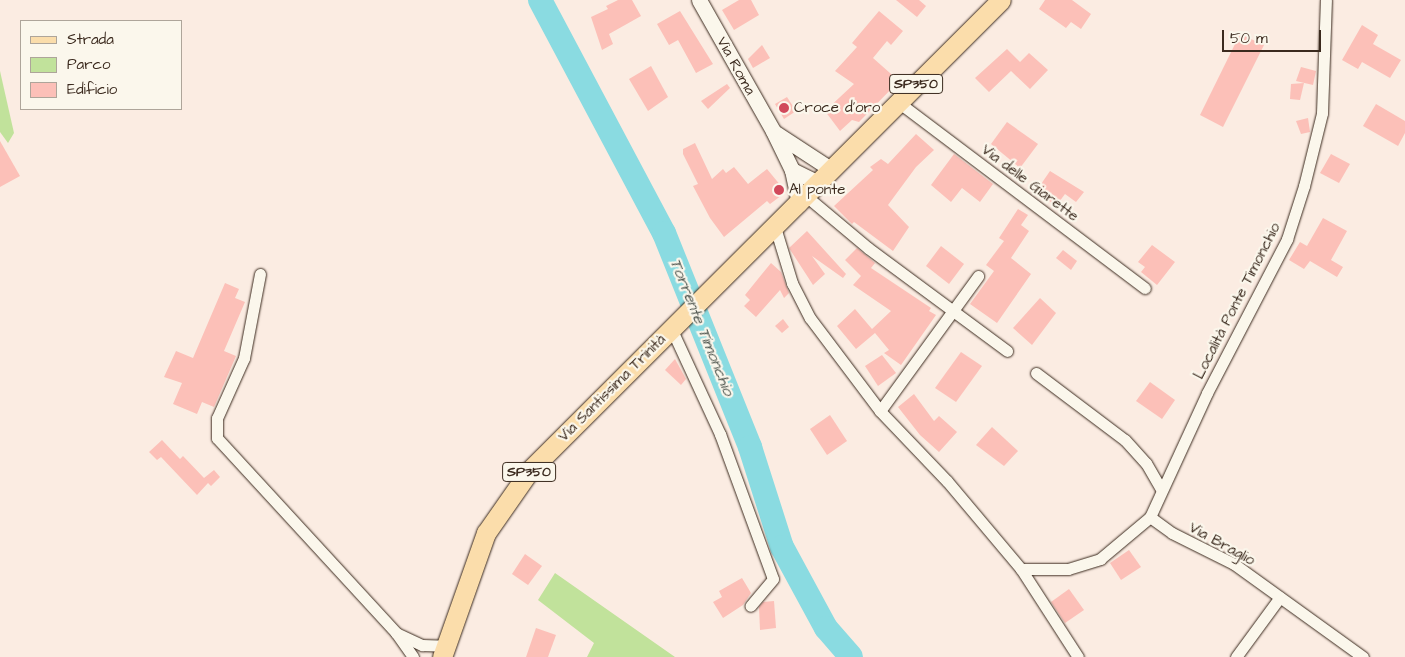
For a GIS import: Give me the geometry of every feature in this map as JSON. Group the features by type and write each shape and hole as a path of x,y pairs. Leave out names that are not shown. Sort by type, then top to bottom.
{"main road":[{"name":"SP350","path":"775,227 1001,0"},
{"name":"Via Santissima Trinità","path":"444,651 486,534 530,470 672,327 775,227"}],"street":[{"name":"Via Roma","path":"699,0 773,131 792,170 814,188"},
{"name":"Località Ponte Timonchio","path":"1021,570 1068,569 1100,559 1150,517 1207,393 1273,268 1296,214 1322,113 1326,0"},
{"name":"Via delle Giarette","path":"898,102 1144,288"},
{"name":"Via Roma","path":"773,131 814,188"},
{"path":"792,170 952,311 1007,351"},
{"path":"775,227 792,283 810,318 880,411 948,481 1021,570 1078,657"},
{"path":"260,274 244,358 217,418 217,438 396,633 413,657"},
{"path":"880,411 978,276"},
{"name":"Via Santissima Trinità","path":"672,327 720,434 774,579 750,606"},
{"path":"1036,373 1125,440 1146,463 1162,489"},
{"name":"Via Braglio","path":"1150,517 1172,533 1234,564 1363,657"},
{"path":"1236,657 1280,597"},
{"path":"396,633 422,645 444,651"}],"green space":[{"path":"0,71 14,133 8,143 0,132"},
{"path":"555,573 675,657 587,657 594,643 538,600"}],"building":[{"path":"618,0 632,0 641,16 609,34 613,44 602,50 591,17 608,9 606,6"},
{"path":"739,0 751,0 759,15 734,30 722,10"},
{"path":"896,0 919,0 926,6 917,17"},
{"path":"1045,0 1072,0 1091,14 1081,29 1071,22 1066,28 1039,9"},
{"path":"680,11 713,64 696,73 678,40 669,45 657,24"},
{"path":"879,11 903,31 891,45 887,41 873,58 899,81 859,122 852,120 840,131 825,111 854,84 835,71 857,47 852,43"},
{"path":"1362,25 1378,35 1373,44 1401,60 1390,78 1362,62 1358,69 1342,60"},
{"path":"1240,34 1264,45 1223,127 1200,115"},
{"path":"762,45 770,58 753,68 748,59"},
{"path":"1007,49 1020,62 1029,53 1048,70 1030,89 1011,71 989,92 975,78"},
{"path":"651,66 668,97 648,111 629,79"},
{"path":"1301,67 1316,71 1313,85 1296,81"},
{"path":"1304,83 1300,100 1290,99 1291,84"},
{"path":"727,84 730,88 708,109 701,101"},
{"path":"787,97 796,111 784,119 775,104"},
{"path":"1376,104 1405,121 1405,133 1398,146 1363,126"},
{"path":"1308,118 1310,132 1301,134 1296,121"},
{"path":"1007,122 1038,144 1020,168 991,144"},
{"path":"916,134 934,150 916,167 888,205 909,227 893,251 854,222 852,224 834,206 873,170 870,167 881,159 888,164"},
{"path":"0,141 20,176 0,187"},
{"path":"695,143 712,179 723,169 726,173 734,167 748,184 767,169 786,192 770,204 767,201 724,237 710,218 693,186 698,184 683,154 683,149"},
{"path":"954,154 993,184 980,202 962,188 951,202 931,185"},
{"path":"1331,154 1350,164 1339,183 1320,173"},
{"path":"1050,171 1084,192 1076,202 1065,194 1056,206 1045,198 1049,194 1039,187"},
{"path":"1018,209 1028,215 1021,225 1029,231 1011,258 1031,274 997,323 970,304 994,271 986,265 1004,241 999,238"},
{"path":"1323,218 1347,231 1331,260 1343,267 1337,277 1310,261 1304,269 1289,260 1300,242 1307,246"},
{"path":"807,231 846,274 843,278 812,256 825,274 813,285 789,248"},
{"path":"1152,245 1175,262 1157,285 1141,272 1145,267 1138,262"},
{"path":"941,246 964,264 949,284 926,266"},
{"path":"857,248 875,263 871,268 931,308 929,311 936,315 901,365 884,353 889,350 875,333 856,349 837,326 855,309 872,329 891,311 853,285 861,276 845,260"},
{"path":"1063,250 1077,261 1071,270 1056,258"},
{"path":"771,263 781,272 789,293 784,298 780,290 756,317 744,306 750,300 745,295"},
{"path":"225,283 239,289 235,298 245,302 224,351 236,356 214,407 202,402 197,414 173,404 182,383 164,377 176,351 193,358"},
{"path":"1040,298 1056,313 1032,345 1013,328"},
{"path":"783,319 789,327 782,333 775,326"},
{"path":"961,352 982,366 956,402 935,388"},
{"path":"882,355 896,373 878,386 865,366"},
{"path":"675,359 686,379 681,385 665,370"},
{"path":"1150,382 1175,400 1162,419 1136,401"},
{"path":"914,394 934,421 939,416 957,432 939,452 920,435 898,407"},
{"path":"830,415 847,441 827,455 810,429"},
{"path":"992,427 1018,451 1004,466 976,445"},
{"path":"162,440 180,459 183,456 204,478 214,470 220,477 211,486 208,483 197,495 161,457 157,460 149,452"},
{"path":"1129,550 1141,567 1121,580 1110,563"},
{"path":"525,554 542,566 528,585 512,574"},
{"path":"742,578 751,593 743,605 723,618 713,602 722,597 719,591"},
{"path":"1069,589 1084,610 1065,623 1051,602"},
{"path":"774,601 776,628 760,630 759,607 763,602"},
{"path":"536,628 556,635 548,657 526,657"}],"waterway":[{"name":"Torrente Timonchio","path":"540,0 664,233 750,447 782,547 826,628 851,657"}],"place":[{"name":"Croce d'oro","path":"784,108"},
{"name":"Al ponte","path":"779,190"}]}
